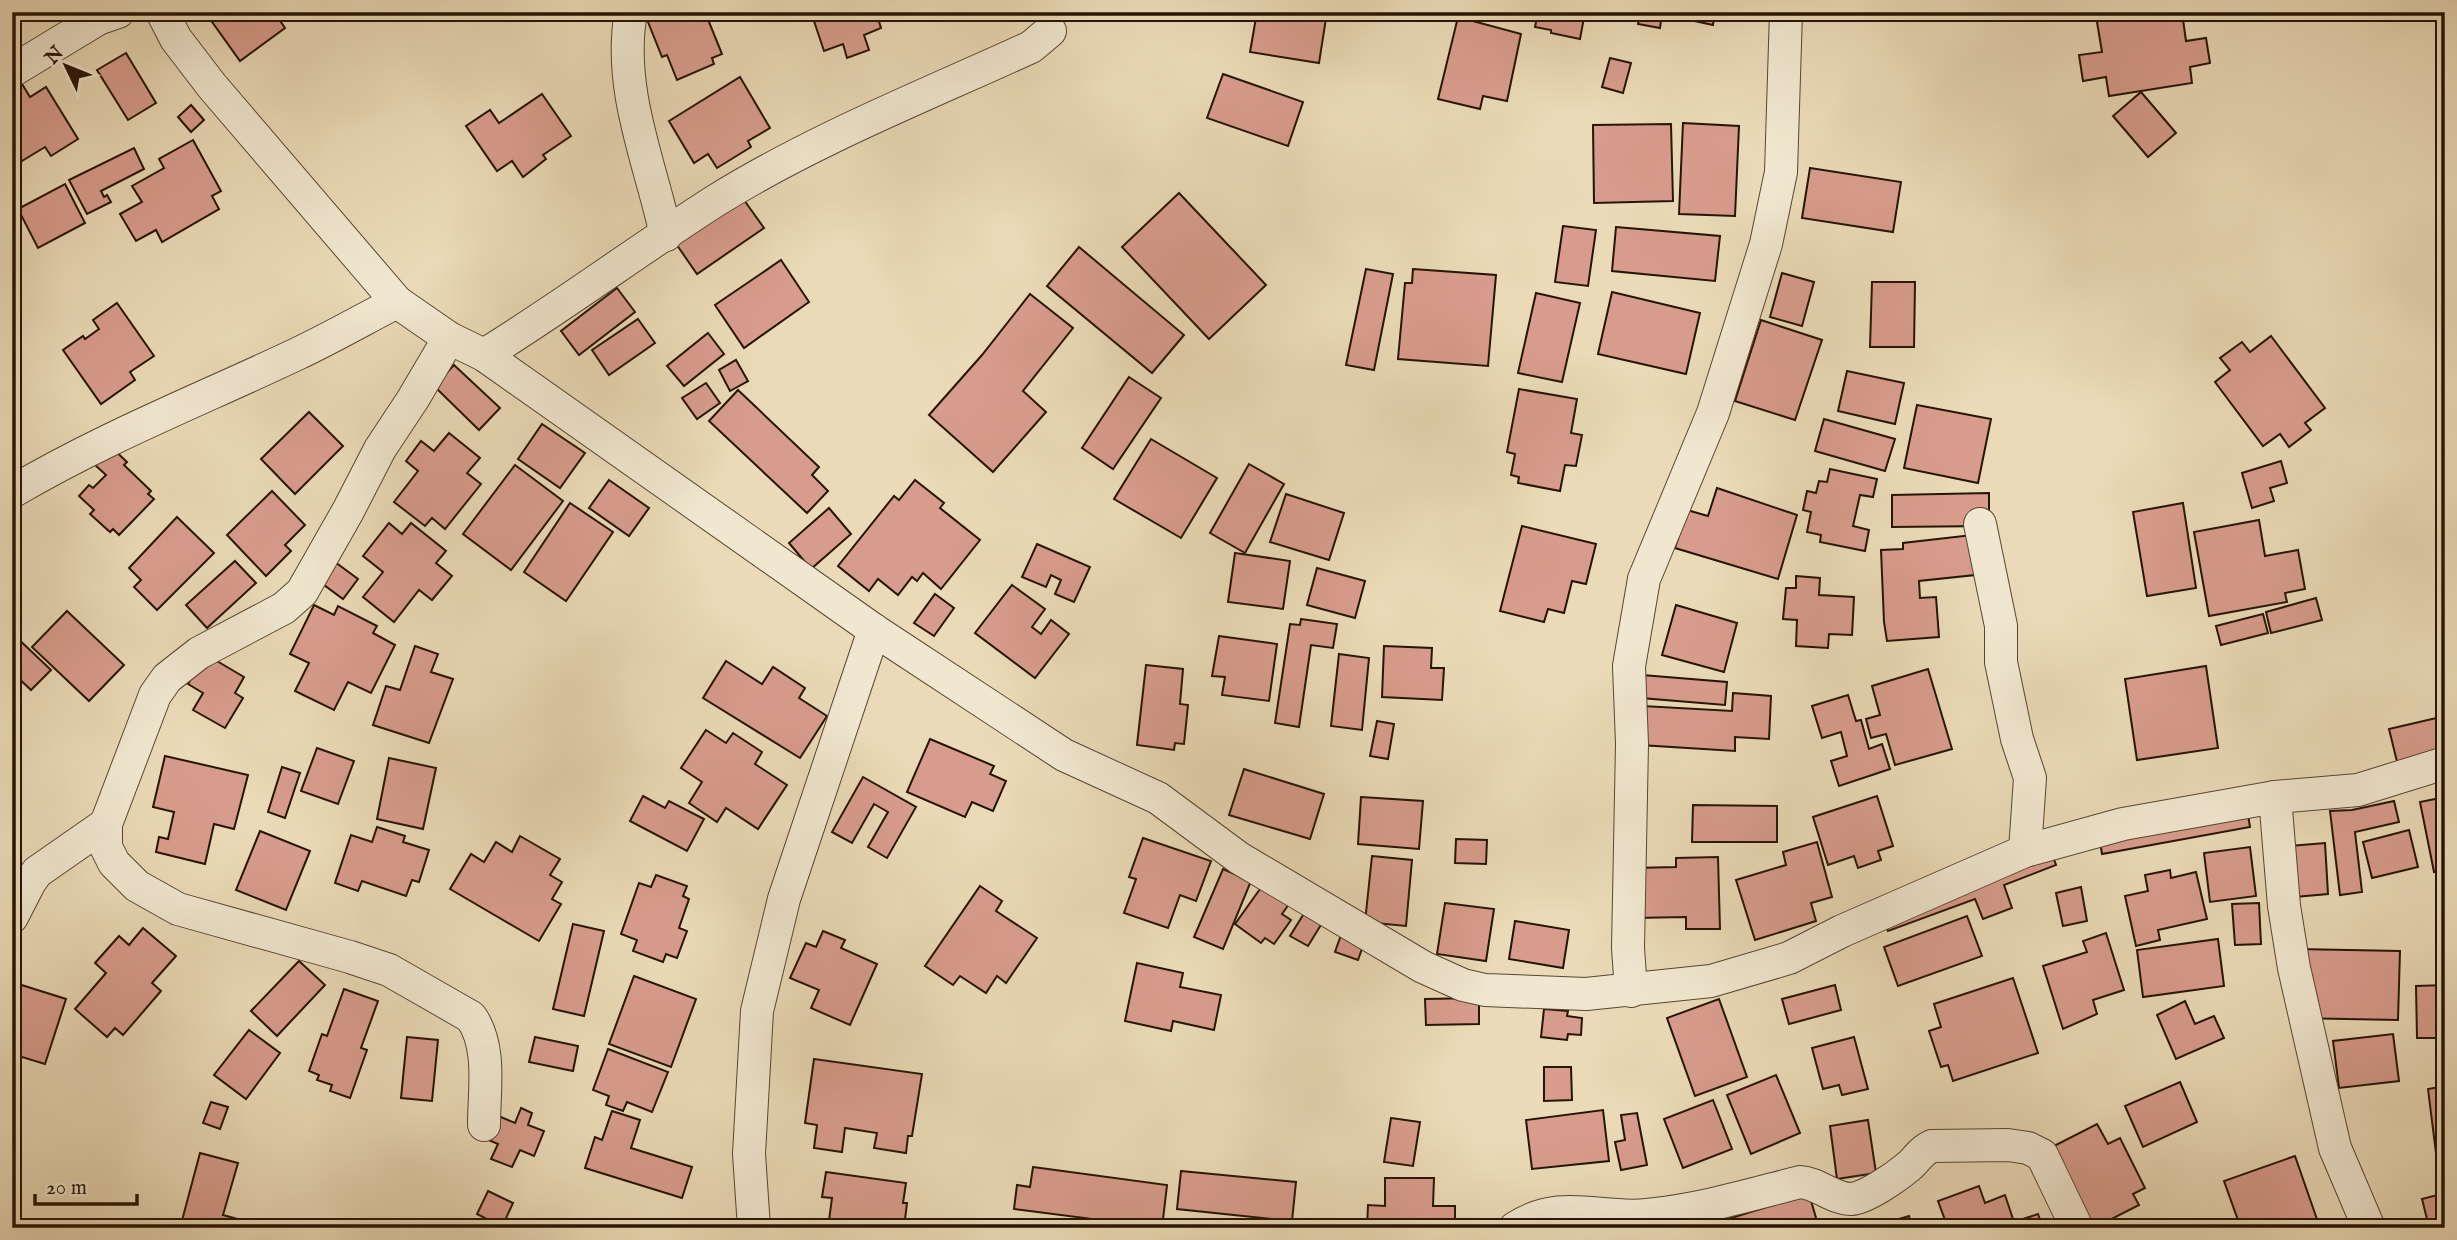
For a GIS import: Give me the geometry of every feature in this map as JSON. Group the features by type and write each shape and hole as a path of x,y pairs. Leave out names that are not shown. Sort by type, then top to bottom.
{"street":[{"path":"12,71 98,19 118,12"},
{"path":"162,12 176,39 212,86 397,302 449,338 484,355 874,630 1064,755 1158,798 1239,858 1423,967 1463,985 1485,990 1586,995 1711,981 1789,958 1890,909 2025,851 2123,824 2275,797 2358,790 2445,763"},
{"path":"631,12 628,26 630,93 666,235"},
{"path":"1631,991 1628,948 1632,744 1629,666 1644,579 1713,413 1766,244 1780,172 1786,12"},
{"path":"484,355 716,201 827,139 917,96 1031,47 1051,31"},
{"path":"12,492 108,441 300,353 397,302"},
{"path":"449,338 380,449 302,592 284,607 199,653 167,678 155,695 106,824 106,847 114,863 137,886 178,909 389,970 471,1017 484,1045 484,1125"},
{"path":"1980,524 2001,626 2001,663 2017,739 2030,778 2025,851"},
{"path":"754,1228 749,1154 757,1011 784,899 874,630"},
{"path":"2275,797 2284,906 2294,968 2335,1148 2369,1228"},
{"path":"12,917 37,872 106,824"},
{"path":"1515,1228 1532,1217 1570,1211 1643,1216 1692,1209 1800,1182 1814,1184 1840,1197 1851,1199 1862,1196 1890,1180 1910,1166 1924,1149 1932,1146 2008,1145 2028,1148 2045,1157 2077,1228"}],"building":[{"path":"205,12 274,12 285,28 240,61"},
{"path":"644,12 705,12 722,54 712,58 714,64 677,80 667,55 662,57"},
{"path":"811,12 876,12 881,28 864,35 869,50 847,58 843,44 824,51"},
{"path":"1257,12 1327,12 1319,63 1250,52"},
{"path":"1538,12 1585,12 1580,39 1535,27"},
{"path":"1640,12 1715,12 1713,25 1662,14 1660,28 1638,24"},
{"path":"2120,12 2182,12 2186,41 2206,38 2210,63 2190,67 2192,83 2109,96 2106,77 2083,81 2079,55 2102,52 2096,16"},
{"path":"1458,17 1521,34 1507,101 1483,96 1480,109 1438,99"},
{"path":"126,53 156,103 128,120 97,70"},
{"path":"1610,58 1631,63 1623,93 1602,87"},
{"path":"1223,74 1303,102 1288,146 1207,118"},
{"path":"740,77 770,128 748,141 751,147 717,168 708,154 694,163 669,121"},
{"path":"22,84 30,97 46,87 78,139 51,156 45,147 12,167 12,89"},
{"path":"2141,92 2176,133 2148,157 2113,116"},
{"path":"542,94 571,136 543,155 546,159 523,177 512,161 497,171 466,126 490,110 499,123"},
{"path":"191,105 204,120 191,132 178,117"},
{"path":"1683,123 1739,126 1735,216 1679,214"},
{"path":"1671,124 1673,201 1594,203 1593,125"},
{"path":"193,140 221,191 212,196 219,209 162,242 156,230 136,241 120,214 142,202 132,186 164,168 159,159"},
{"path":"134,148 144,169 101,191 111,202 87,214 69,180"},
{"path":"1810,168 1901,182 1893,232 1802,218"},
{"path":"65,184 85,223 38,248 18,209"},
{"path":"739,193 764,228 697,274 672,238"},
{"path":"1179,193 1266,285 1209,339 1122,247"},
{"path":"1563,226 1596,230 1588,286 1555,282"},
{"path":"1616,227 1720,236 1715,281 1612,271"},
{"path":"1079,247 1184,335 1152,373 1047,286"},
{"path":"781,260 809,302 744,348 715,305"},
{"path":"1366,269 1393,274 1374,370 1346,365"},
{"path":"1413,269 1496,275 1488,366 1398,359 1405,283 1412,283"},
{"path":"1782,273 1814,282 1802,326 1770,317"},
{"path":"1872,282 1915,282 1914,347 1870,347"},
{"path":"617,288 635,312 579,355 561,331"},
{"path":"1612,292 1700,313 1686,374 1598,354"},
{"path":"1536,293 1580,303 1562,382 1518,373"},
{"path":"1030,294 1073,328 1023,391 1046,412 993,472 929,415 982,355"},
{"path":"117,303 154,356 130,372 135,380 101,404 63,350 99,329 93,320"},
{"path":"638,319 655,343 609,375 592,350"},
{"path":"1761,320 1822,340 1795,420 1735,401"},
{"path":"708,333 724,354 684,386 667,366"},
{"path":"2271,336 2325,408 2305,423 2311,430 2289,447 2280,434 2263,446 2215,382 2230,370 2220,358 2242,342 2250,352"},
{"path":"736,360 748,381 730,391 719,370"},
{"path":"454,365 500,408 479,430 434,386"},
{"path":"1847,371 1904,383 1895,424 1838,411"},
{"path":"1129,377 1161,398 1113,469 1082,448"},
{"path":"706,383 720,403 697,419 682,398"},
{"path":"1519,389 1577,399 1571,433 1582,435 1576,466 1565,465 1560,491 1518,483 1519,477 1511,475 1515,454 1507,452"},
{"path":"738,390 819,467 812,475 828,491 807,513 709,421"},
{"path":"1917,405 1991,419 1978,483 1904,468"},
{"path":"309,412 343,446 295,494 261,459"},
{"path":"1824,419 1895,439 1885,471 1815,451"},
{"path":"542,424 585,453 560,488 518,459"},
{"path":"449,433 480,458 467,473 481,484 445,529 432,518 425,526 394,502 418,471 406,461 421,441 434,451"},
{"path":"1151,439 1217,478 1181,538 1114,499"},
{"path":"111,447 127,462 124,465 151,491 148,494 154,499 119,535 113,529 110,532 90,514 94,510 79,496 89,485 93,488 106,475 94,464"},
{"path":"2281,461 2287,483 2270,488 2274,501 2252,508 2242,473"},
{"path":"1249,464 1284,484 1245,553 1210,533"},
{"path":"515,465 563,501 511,570 463,534"},
{"path":"1830,469 1877,479 1873,497 1860,495 1853,526 1869,530 1865,551 1820,542 1821,535 1807,532 1811,512 1803,510 1807,491 1816,493 1819,481 1827,482"},
{"path":"609,480 649,508 629,536 589,508"},
{"path":"915,480 944,503 940,508 980,540 941,589 923,573 917,581 912,577 898,595 878,579 869,591 838,566 894,496 899,500"},
{"path":"1717,488 1797,515 1778,579 1675,548 1687,510 1708,516"},
{"path":"272,491 305,525 285,545 291,551 266,576 227,535"},
{"path":"1989,493 1989,526 1892,527 1892,495"},
{"path":"1286,494 1344,513 1329,560 1270,542"},
{"path":"570,503 613,532 566,601 524,572"},
{"path":"2183,503 2196,588 2147,596 2133,512"},
{"path":"829,508 851,534 811,569 789,543"},
{"path":"177,517 214,553 157,610 134,587 141,580 129,568"},
{"path":"2259,520 2265,556 2298,550 2305,589 2285,593 2287,602 2209,616 2194,532"},
{"path":"389,523 402,534 411,523 446,551 436,563 452,576 432,600 419,590 394,622 363,597 383,572 363,556"},
{"path":"1522,526 1596,544 1586,584 1572,581 1564,613 1548,609 1544,622 1500,611"},
{"path":"1972,535 1975,575 1919,581 1920,598 1936,597 1939,637 1887,641 1881,550 1903,549 1903,543"},
{"path":"1037,544 1090,567 1074,602 1055,594 1061,580 1051,575 1046,587 1022,577"},
{"path":"1235,553 1290,561 1283,609 1228,602"},
{"path":"235,561 256,583 207,628 186,605"},
{"path":"335,562 358,579 343,599 320,582"},
{"path":"1317,568 1365,581 1355,618 1307,605"},
{"path":"1796,576 1820,578 1819,595 1854,597 1852,635 1829,634 1828,648 1796,646 1797,620 1783,619 1786,588 1796,588"},
{"path":"1012,585 1045,609 1032,627 1041,634 1051,620 1069,634 1035,678 975,633"},
{"path":"935,594 954,608 934,636 914,623"},
{"path":"2316,598 2322,620 2271,633 2266,612"},
{"path":"314,605 334,615 338,606 377,626 373,633 395,645 371,693 348,682 334,710 295,691 309,663 290,654"},
{"path":"1676,605 1737,623 1724,672 1662,655"},
{"path":"67,611 124,665 89,701 32,647"},
{"path":"2263,614 2268,633 2221,645 2216,626"},
{"path":"1301,619 1337,624 1333,648 1311,645 1299,727 1275,723 1290,624 1300,625"},
{"path":"12,633 51,670 31,690 12,672"},
{"path":"1219,636 1277,644 1269,701 1222,695 1225,677 1212,676"},
{"path":"415,646 438,654 431,672 453,679 429,743 373,725 386,686 400,690"},
{"path":"1384,646 1432,648 1431,668 1444,668 1442,700 1382,697"},
{"path":"205,654 244,677 235,693 243,698 225,728 193,710 203,693 188,684"},
{"path":"1339,654 1369,658 1362,730 1331,726"},
{"path":"726,661 762,684 773,667 805,688 799,698 827,716 800,758 703,698"},
{"path":"1146,665 1183,669 1180,704 1188,705 1184,744 1175,743 1174,750 1137,745"},
{"path":"2206,666 2218,748 2137,760 2125,679"},
{"path":"1928,669 1952,749 1895,765 1886,734 1871,738 1866,719 1880,715 1872,686"},
{"path":"1642,675 1727,682 1725,705 1641,698"},
{"path":"1733,693 1771,696 1769,739 1735,737 1735,751 1640,745 1643,706 1732,711"},
{"path":"1848,695 1856,721 1861,720 1869,749 1882,744 1890,769 1839,786 1831,761 1847,756 1841,732 1822,738 1812,706"},
{"path":"2445,716 2445,768 2401,778 2389,729"},
{"path":"1377,721 1394,724 1388,759 1370,756"},
{"path":"706,730 726,743 733,733 762,752 755,764 787,785 758,829 726,808 717,822 689,803 702,782 681,768"},
{"path":"930,739 994,766 990,774 1006,781 993,811 972,802 965,817 907,792"},
{"path":"317,748 354,761 338,804 301,791"},
{"path":"165,756 248,775 234,829 214,824 205,864 156,852 159,837 168,839 174,812 153,807"},
{"path":"389,758 436,768 423,829 377,819"},
{"path":"282,767 300,773 285,818 268,812"},
{"path":"1244,769 1324,794 1310,839 1229,815"},
{"path":"863,777 916,807 887,858 868,847 888,812 874,804 852,843 832,832"},
{"path":"643,796 665,808 669,801 704,819 687,851 630,821"},
{"path":"1877,796 1893,846 1878,851 1881,860 1858,868 1854,856 1828,865 1813,817"},
{"path":"2245,796 2250,827 2102,854 2097,822"},
{"path":"1361,797 1423,801 1419,849 1358,844"},
{"path":"2445,797 2445,870 2434,872 2420,802"},
{"path":"2394,801 2399,822 2355,832 2362,892 2340,895 2330,811 2352,810"},
{"path":"1693,805 1777,806 1777,842 1692,842"},
{"path":"377,827 405,836 403,842 429,850 419,882 412,880 406,896 362,881 358,891 335,883 351,835 372,842"},
{"path":"2409,830 2418,867 2372,878 2363,842"},
{"path":"260,831 310,851 286,910 236,890"},
{"path":"520,836 560,859 550,875 562,882 552,899 561,904 539,941 450,889 471,854 484,862 496,842 512,852"},
{"path":"2046,836 2056,865 2004,885 2012,908 1983,919 1975,899 1888,931 1876,899"},
{"path":"1143,838 1211,861 1196,901 1180,895 1168,928 1124,913 1136,879 1129,877"},
{"path":"1456,839 1487,840 1486,864 1455,863"},
{"path":"1817,842 1832,897 1811,903 1816,921 1755,940 1736,880 1786,865 1783,852"},
{"path":"2325,843 2328,894 2271,899 2267,848"},
{"path":"2250,847 2256,896 2210,902 2204,853"},
{"path":"1372,856 1412,860 1406,926 1365,922"},
{"path":"1718,857 1720,929 1686,929 1686,917 1634,918 1633,868 1676,867 1676,858"},
{"path":"1223,869 1251,881 1223,949 1194,937"},
{"path":"2170,870 2171,878 2196,872 2207,919 2158,930 2160,940 2136,946 2125,896 2148,891 2145,875"},
{"path":"656,875 687,886 683,896 689,899 679,928 687,931 677,958 666,954 663,962 633,951 637,940 621,934 639,883 651,887"},
{"path":"1265,882 1292,900 1282,914 1291,920 1274,944 1265,938 1261,943 1235,924"},
{"path":"980,886 1002,901 996,911 1037,938 1006,983 997,976 986,993 960,976 953,985 925,966"},
{"path":"2081,887 2087,921 2063,926 2056,893"},
{"path":"1445,903 1494,909 1486,961 1437,954"},
{"path":"2259,903 2261,944 2235,945 2232,904"},
{"path":"1310,904 1327,915 1308,946 1290,936"},
{"path":"1967,916 1982,956 1898,986 1884,947"},
{"path":"1515,921 1569,930 1563,968 1509,959"},
{"path":"573,924 604,931 584,1016 553,1009"},
{"path":"143,928 176,956 152,983 161,991 123,1035 115,1028 107,1037 75,1009 106,973 95,963 119,936 129,945"},
{"path":"823,931 845,940 841,948 877,964 850,1025 811,1008 819,990 790,978 806,943 816,947"},
{"path":"2106,933 2124,990 2093,1000 2097,1014 2063,1029 2043,966 2087,952 2083,941"},
{"path":"1341,935 1364,943 1358,960 1335,952"},
{"path":"2218,939 2224,986 2143,997 2137,950"},
{"path":"2297,949 2400,951 2398,1020 2295,1018"},
{"path":"299,961 325,985 277,1036 251,1011"},
{"path":"1137,963 1183,973 1180,987 1221,995 1214,1030 1173,1021 1171,1031 1125,1021"},
{"path":"634,976 696,999 671,1067 609,1044"},
{"path":"2013,978 2038,1053 1953,1081 1948,1065 1941,1067 1929,1031 1941,1027 1934,1004"},
{"path":"12,982 66,999 45,1064 12,1054"},
{"path":"1835,985 1841,1010 1789,1024 1782,999"},
{"path":"2445,985 2445,1038 2417,1038 2416,986"},
{"path":"344,989 378,1001 361,1048 367,1050 350,1098 330,1091 332,1085 317,1080 319,1075 309,1071 322,1034 327,1036"},
{"path":"1479,998 1479,1024 1426,1025 1425,999"},
{"path":"1719,999 1747,1077 1695,1096 1667,1018"},
{"path":"2185,1001 2195,1024 2214,1016 2224,1038 2176,1059 2157,1015"},
{"path":"1544,1009 1568,1011 1567,1016 1582,1018 1581,1035 1568,1034 1567,1040 1541,1037"},
{"path":"249,1030 280,1053 246,1099 214,1075"},
{"path":"2393,1034 2399,1081 2339,1088 2333,1041"},
{"path":"407,1037 438,1040 432,1101 401,1098"},
{"path":"535,1037 578,1046 573,1071 529,1062"},
{"path":"1854,1037 1868,1089 1842,1095 1839,1085 1823,1089 1812,1048"},
{"path":"608,1049 668,1072 652,1112 627,1102 623,1111 606,1105 609,1096 593,1090"},
{"path":"814,1059 922,1074 912,1136 908,1136 906,1153 874,1148 877,1133 845,1128 842,1152 814,1148 817,1125 805,1123"},
{"path":"1544,1067 1571,1067 1572,1100 1544,1101"},
{"path":"1776,1075 1800,1133 1751,1154 1727,1095"},
{"path":"2180,1082 2197,1122 2143,1147 2125,1106"},
{"path":"2445,1086 2445,1176 2439,1177 2428,1089"},
{"path":"12,1093 21,1099 12,1113"},
{"path":"1713,1100 1732,1149 1683,1168 1664,1119"},
{"path":"211,1102 228,1107 220,1129 203,1123"},
{"path":"521,1108 532,1113 528,1125 544,1131 534,1156 520,1150 512,1167 491,1159 498,1144 484,1138 494,1114 515,1123"},
{"path":"1603,1110 1609,1161 1532,1169 1526,1120"},
{"path":"612,1111 640,1120 631,1148 692,1167 682,1198 585,1168 595,1137 602,1140"},
{"path":"1637,1113 1647,1165 1621,1170 1615,1142 1625,1140 1621,1115"},
{"path":"1391,1118 1420,1122 1413,1166 1384,1162"},
{"path":"1868,1120 1876,1173 1837,1179 1830,1126"},
{"path":"2097,1124 2108,1144 2120,1138 2145,1188 2133,1194 2139,1205 2094,1228 2052,1147"},
{"path":"200,1153 238,1163 223,1215 270,1228 180,1228"},
{"path":"2295,1156 2320,1228 2226,1228 2239,1223 2224,1181"},
{"path":"1033,1167 1167,1185 1162,1228 1014,1209 1017,1185 1030,1187"},
{"path":"1181,1171 1296,1182 1292,1221 1177,1209"},
{"path":"826,1172 906,1183 903,1203 907,1203 904,1228 828,1228 832,1198 822,1197"},
{"path":"1385,1178 1434,1178 1433,1206 1455,1206 1455,1228 1367,1228 1368,1205 1385,1206"},
{"path":"1979,1186 1985,1203 2005,1195 2014,1222 2038,1214 2043,1228 1948,1228 1938,1201"},
{"path":"488,1191 513,1203 502,1227 477,1214"},
{"path":"2445,1193 2445,1223 2429,1227 2422,1199"},
{"path":"1809,1194 1819,1228 1731,1228 1728,1219"},
{"path":"1909,1216 1912,1228 1869,1228"}]}
